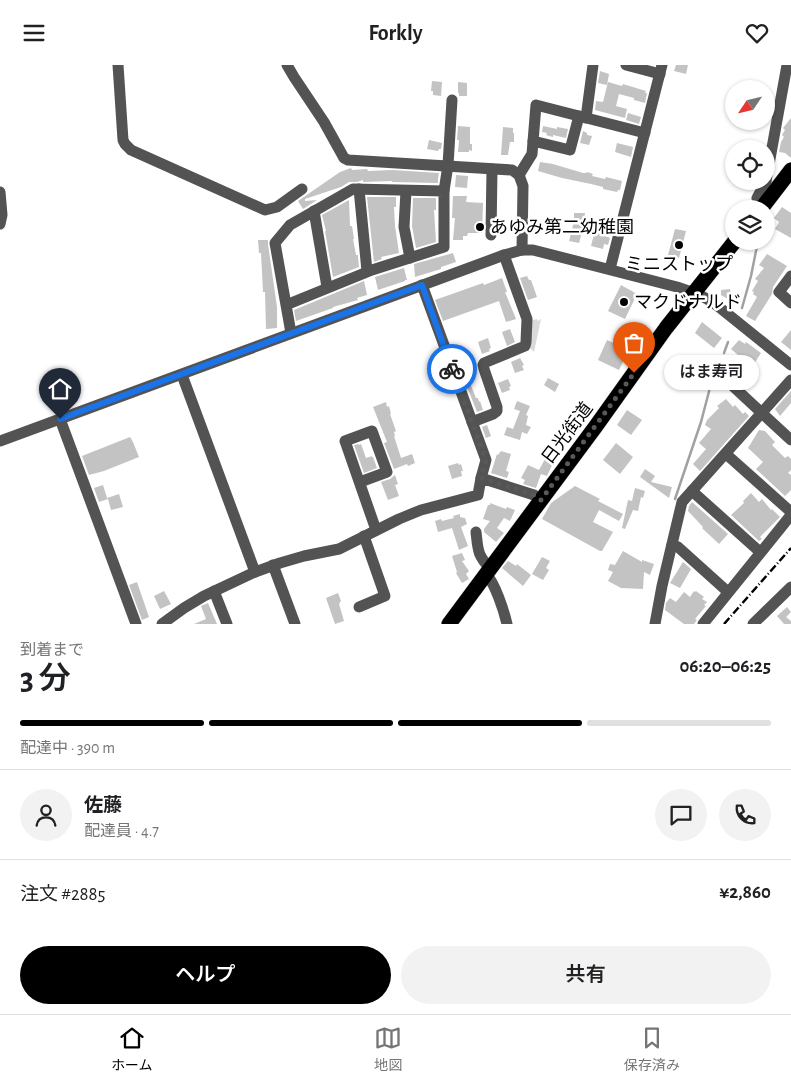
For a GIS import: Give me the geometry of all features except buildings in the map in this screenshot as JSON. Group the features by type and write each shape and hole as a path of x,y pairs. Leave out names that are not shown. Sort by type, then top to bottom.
{"highway":[{"path":"767,200 791,170"},
{"name":"日光街道","path":"449,624 596,427 666,328 728,250"}],"street":[{"path":"118,65 123,140 131,150 265,210 277,207 302,189"},
{"path":"287,65 324,121 344,158 348,160 512,170 519,175 523,186 522,249"},
{"path":"533,141 570,150 582,117 593,65"},
{"path":"610,269 661,70 626,65"},
{"path":"773,140 787,65"},
{"path":"286,305 367,271 444,247 444,191 448,165 452,100"},
{"path":"519,175 532,154 536,105 645,133"},
{"path":"491,235 492,169"},
{"path":"291,333 275,243 290,225 353,189 444,191"},
{"path":"359,189 367,271"},
{"path":"406,191 404,227 410,258"},
{"path":"0,192 2,215 0,224"},
{"path":"314,211 326,287"},
{"path":"0,441 522,249 610,269 694,293 707,299 791,365"},
{"path":"472,422 493,415 498,411 484,369 484,363 525,346 526,342 527,319 504,255"},
{"path":"791,276 779,292 791,303"},
{"path":"162,624 184,608 214,591 255,572 304,556 339,549 399,519 422,510 478,495 486,460 422,285"},
{"path":"182,375 255,572"},
{"path":"723,377 791,440"},
{"path":"655,624 682,502 791,381"},
{"path":"60,419 136,624"},
{"path":"360,482 387,472 372,431 344,441 376,530"},
{"path":"703,624 791,514 726,454"},
{"path":"481,478 534,495 541,500"},
{"path":"692,491 760,552"},
{"path":"476,532 479,554 505,613 507,624"},
{"path":"359,607 385,596 364,536"},
{"path":"672,545 678,547 728,592"},
{"path":"274,565 295,624"},
{"path":"753,624 791,587"},
{"path":"214,591 227,624"}],"shaded area":[{"path":"537,319 538,321 541,319 534,352 530,348 531,323"}],"waterway":[{"path":"742,308 756,250"},
{"path":"724,353 728,342"},
{"path":"675,499 701,422 712,380 720,364"}],"railway":[{"path":"724,624 791,548"}],"way so far":[{"path":"452,369 486,460 481,478 534,495 541,500 634,373"}],"place":[{"name":"あゆみ第二幼稚園","path":"480,227"},
{"name":"ミニストップ","path":"679,245"},
{"name":"マクドナルド","path":"624,302"},
{"name":"はま寿司","path":"634,373"}],"route":[{"path":"60,419 422,285 452,369"}]}
